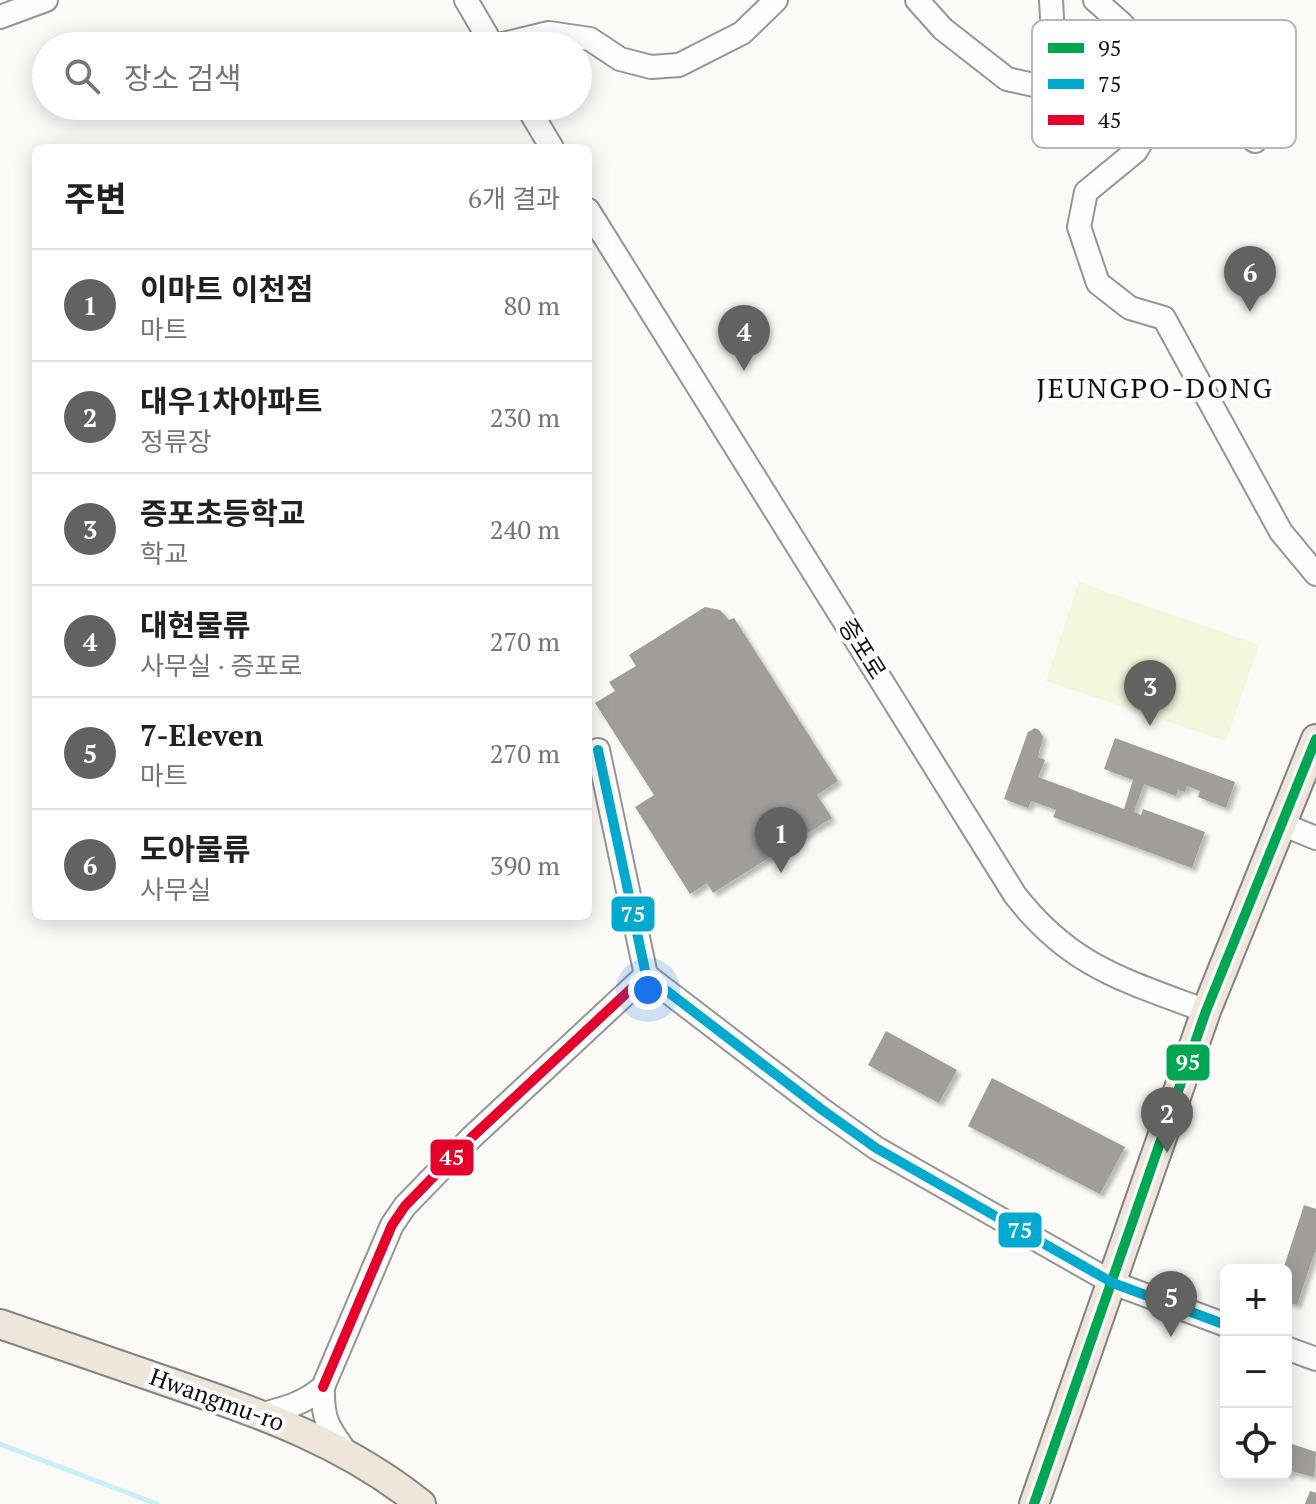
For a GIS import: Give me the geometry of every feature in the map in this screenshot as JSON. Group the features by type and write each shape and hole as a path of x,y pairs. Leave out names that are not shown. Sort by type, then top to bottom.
{"main road":[{"path":"1034,1504 1206,1011 1279,823 1316,739"},
{"name":"Hwangmu-ro","path":"0,1324 263,1414 317,1437 421,1504"}],"street":[{"path":"0,17 46,0"},
{"path":"466,0 485,32"},
{"path":"592,40 620,59 651,67 679,65 742,33 776,0"},
{"path":"917,0 943,29 1007,79 1032,85"},
{"path":"1051,0 1052,20"},
{"path":"1095,0 1118,20"},
{"path":"535,120 550,144"},
{"path":"1138,148 1086,192 1079,227 1098,283 1130,308 1164,318 1281,532 1316,574"},
{"name":"증포로","path":"592,216 1015,895 1034,920 1084,961 1206,1011"},
{"path":"598,750 646,975 876,1148 1113,1283 1220,1323"},
{"path":"1279,823 1316,838"},
{"path":"349,1456 329,1430 322,1412 323,1387 392,1225 405,1206 472,1137 646,975"},
{"path":"1292,1350 1316,1359"},
{"path":"263,1414 297,1405 323,1387"}],"green space":[{"path":"1079,582 1259,645 1226,741 1046,681"}],"building":[{"path":"705,607 720,610 729,620 734,618 838,781 817,795 832,818 713,893 707,883 690,894 635,807 654,795 595,703 615,691 609,682 636,666 629,655"},
{"path":"1035,728 1043,737 1038,757 1045,760 1038,777 1124,809 1133,780 1104,769 1115,738 1235,782 1226,808 1198,797 1200,791 1187,786 1185,792 1178,790 1176,796 1144,784 1134,812 1141,815 1143,809 1205,832 1192,868 1053,817 1056,810 1031,801 1028,808 1004,799 1028,732"},
{"path":"886,1031 957,1070 939,1103 868,1065"},
{"path":"992,1078 1125,1147 1100,1194 968,1126"},
{"path":"1304,1205 1316,1209 1316,1248 1297,1305 1292,1304 1292,1264 1285,1264"},
{"path":"1292,1444 1316,1452 1314,1477 1292,1471"},
{"path":"1310,1491 1316,1493 1316,1504 1305,1504"}],"waterway":[{"path":"0,1444 157,1504"}],"transit line":[{"name":"95","path":"1034,1504 1206,1011 1316,739"},
{"name":"75","path":"598,750 646,975 876,1148 1113,1283 1220,1323"},
{"name":"45","path":"323,1387 392,1225 405,1206 472,1137 646,975"}],"place":[{"name":"도아물류","path":"1250,312"},
{"name":"대현물류","path":"744,371"},
{"name":"증포초등학교","path":"1150,726"},
{"name":"이마트 이천점","path":"781,873"},
{"name":"대우1차아파트","path":"1167,1153"},
{"name":"7-Eleven","path":"1171,1337"}],"district":[{"name":"JEUNGPO-DONG","path":"1155,388"}]}
